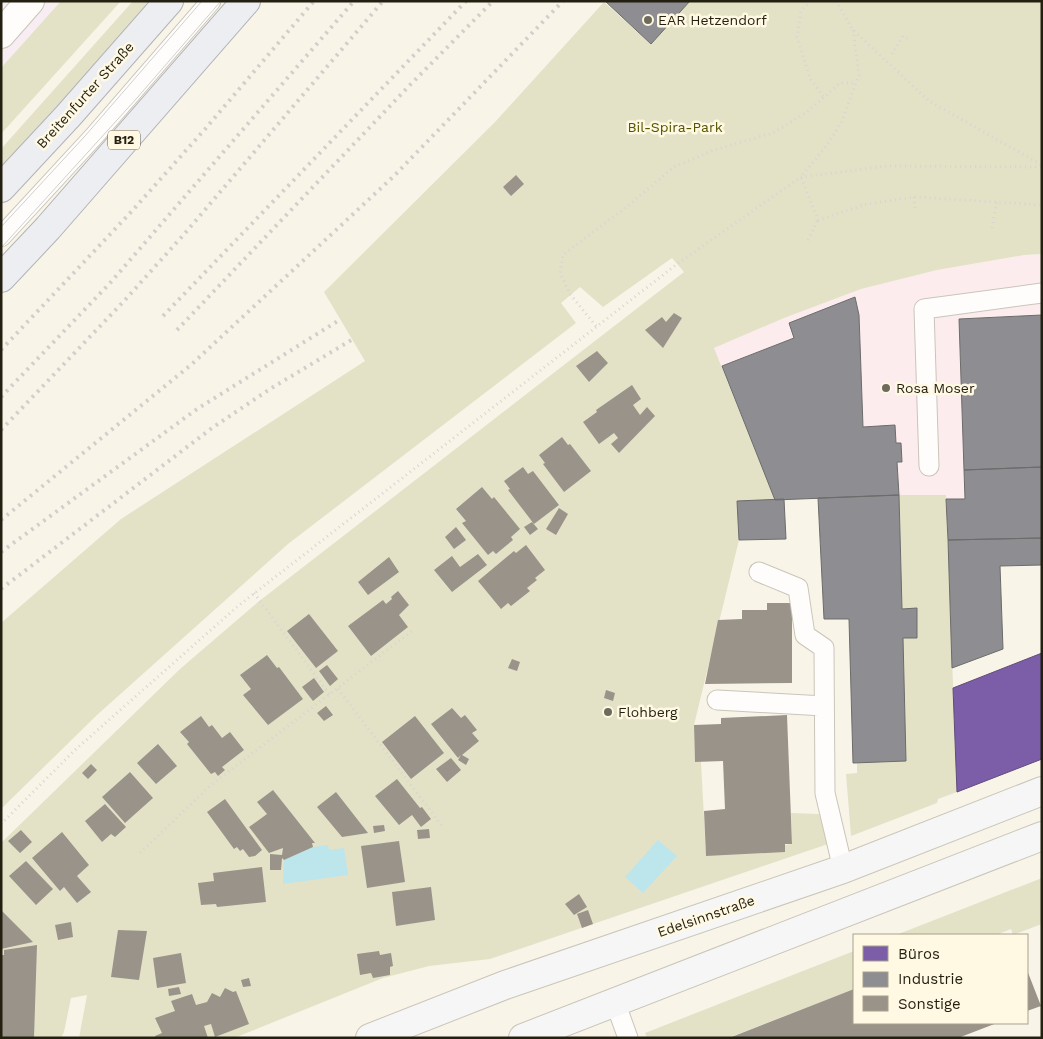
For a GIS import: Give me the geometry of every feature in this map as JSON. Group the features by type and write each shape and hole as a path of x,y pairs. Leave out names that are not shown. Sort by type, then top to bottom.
{"main road":[{"name":"Breitenfurter Straße","path":"1,188 68,116 168,1"},
{"name":"B12","path":"1,278 48,228 246,1"},
{"name":"Edelsinnstraße","path":"370,1038 505,985 843,870 1042,791"},
{"path":"523,1038 1042,836"}],"street":[{"path":"1,34 30,1"}],"lane":[{"path":"1,237 95,135 211,1"},
{"path":"929,466 924,309 1042,294"},
{"path":"758,572 798,588 805,636 824,648 825,792 843,870"},
{"path":"717,700 824,706"},
{"path":"615,1002 628,1038"}],"path":[{"path":"811,1 801,11 797,36 810,78 824,98"},
{"path":"836,1 853,30 929,102 1042,166"},
{"path":"1,824 75,750 254,593 596,326 678,264 801,177 828,144 841,123 856,84 859,75 853,30"},
{"path":"892,54 902,36 908,39"},
{"path":"596,326 570,294 560,272 563,254 624,209 674,167 714,150 773,133 808,112 840,83 856,84"},
{"path":"801,177 888,166 1042,166"},
{"path":"801,177 818,220"},
{"path":"914,197 915,209"},
{"path":"808,240 818,220 866,204 914,197 1042,205"},
{"path":"992,228 997,201"},
{"path":"254,593 330,695"},
{"path":"140,853 212,785 412,630"},
{"path":"338,689 443,827"}],"shaded area":[{"path":"1,1 61,1 1,68"},
{"name":"Rosa Moser","path":"1042,254 1042,538 948,540 945,495 775,500 714,348 784,318 861,289 937,270 1024,255"}],"green space":[{"path":"61,1 121,1 1,134 1,68"},
{"path":"133,1 159,1 1,179 1,149"},
{"name":"Bil-Spira-Park","path":"690,1 1042,1 1042,254 1024,255 937,270 861,289 784,318 714,348 775,500 737,502 739,540 694,725 695,762 701,762 706,855 792,844 791,813 819,814 828,844 490,959 429,966 383,978 234,1038 79,1038 87,995 71,998 61,1038 1,1038 1,843 180,669 258,602 684,272 672,258 603,307 580,287 561,303 576,323 288,544 97,715 1,809 1,623 121,519 365,361 324,292 495,122 604,2 651,44"},
{"path":"899,495 946,495 957,792 938,799 937,803 851,836 846,774 857,773 857,762 903,638 917,638 917,609 902,609"},
{"path":"1042,878 1042,924 1016,934 1013,934 1011,929 998,934 899,934"},
{"path":"853,951 853,989 728,1038 647,1038 645,1033"}],"water":[{"path":"658,840 677,856 643,893 625,877"},
{"path":"328,845 329,850 344,848 348,875 283,884 284,860 313,847"}],"building: Büros":[{"path":"1042,653 1042,759 957,792 953,688"}],"building: Industrie":[{"name":"EAR Hetzendorf","path":"605,1 690,1 651,44"},
{"path":"855,297 859,315 863,427 895,425 896,443 901,443 902,462 897,462 899,495 775,500 722,366 794,338 789,323"},
{"path":"1042,315 1042,467 964,470 959,319"},
{"path":"1042,467 1042,538 948,540 946,499 965,499 964,470"},
{"path":"899,495 902,609 917,608 917,638 903,638 906,761 853,763 849,619 824,619 818,498"},
{"path":"784,499 786,539 739,540 737,501"},
{"path":"1042,538 1042,565 1000,566 1003,649 952,668 948,540"}],"building: Sonstige":[{"path":"516,175 524,184 511,196 503,187"},
{"path":"674,313 682,318 663,348 645,330 662,317 666,322"},
{"path":"597,351 608,363 589,382 576,366"},
{"path":"632,385 641,399 633,405 640,415 647,407 655,416 619,453 611,444 618,438 614,433 599,444 583,422 597,412 596,410"},
{"path":"562,437 568,445 570,444 591,471 564,492 543,464 545,463 539,455"},
{"path":"523,467 528,474 533,471 559,505 534,524 508,490 510,489 504,481"},
{"path":"482,487 492,499 494,497 520,529 511,537 513,540 496,554 493,551 488,555 462,523 466,521 456,509"},
{"path":"559,508 568,514 556,535 546,529"},
{"path":"532,522 538,529 530,535 524,527"},
{"path":"456,527 466,540 454,549 445,537"},
{"path":"526,545 545,570 527,588 530,591 511,606 508,603 501,609 478,581 514,551 516,553"},
{"path":"478,554 487,565 452,592 434,570 452,556 460,567"},
{"path":"389,557 399,572 368,595 358,582"},
{"path":"398,591 409,605 399,615 408,627 371,656 348,626 383,600 386,604"},
{"path":"767,603 792,603 792,683 705,684 718,620 742,619 742,610 767,610"},
{"path":"309,614 338,651 316,668 287,631"},
{"path":"267,655 277,668 279,667 303,699 268,725 243,695 251,689 240,675"},
{"path":"512,659 520,662 517,671 508,668"},
{"path":"327,665 338,679 330,686 319,671"},
{"path":"314,678 324,692 313,701 302,687"},
{"path":"606,690 615,693 613,701 604,698"},
{"path":"326,706 333,715 324,721 317,713"},
{"path":"452,708 461,718 465,715 477,730 472,733 479,741 462,755 469,759 466,765 458,760 461,755 458,758 431,724"},
{"path":"787,715 792,844 785,844 785,852 706,856 704,811 725,809 723,761 695,762 694,725 721,724 721,718"},
{"path":"201,716 209,727 212,725 222,738 230,732 244,750 222,767 225,770 218,776 215,772 211,774 180,732"},
{"path":"415,716 444,753 411,779 382,742"},
{"path":"158,744 177,766 156,784 137,763"},
{"path":"451,758 461,770 447,782 436,769"},
{"path":"91,764 97,770 88,779 82,773"},
{"path":"130,772 153,798 125,823 102,797"},
{"path":"397,779 431,819 421,827 412,815 399,825 375,796"},
{"path":"273,790 315,843 312,843 313,847 284,860 282,858 281,870 270,870 270,854 282,855 283,848 269,853 249,827 267,814 257,802"},
{"path":"336,792 368,833 342,837 317,807"},
{"path":"225,799 262,850 255,856 249,857 243,849 240,851 237,847 234,849 207,812"},
{"path":"105,804 126,827 115,837 111,834 102,842 85,821"},
{"path":"384,825 385,831 374,833 373,826"},
{"path":"429,829 430,838 418,839 417,830"},
{"path":"21,830 32,842 20,853 8,841"},
{"path":"62,832 89,865 77,876 91,892 77,903 64,887 60,891 32,858"},
{"path":"399,841 405,882 367,888 361,846"},
{"path":"26,861 53,889 36,905 9,876"},
{"path":"262,867 266,902 217,907 216,904 201,905 198,883 214,881 213,873"},
{"path":"431,887 435,920 396,926 392,892"},
{"path":"579,894 587,907 574,915 565,904"},
{"path":"1,910 33,942 1,949"},
{"path":"588,910 593,924 582,928 577,914"},
{"path":"71,922 73,937 58,940 55,925"},
{"path":"118,930 147,931 139,980 111,977"},
{"path":"37,945 34,1038 1,1038 1,955 4,955 4,950"},
{"path":"379,951 380,955 391,953 393,966 390,967 390,975 373,978 371,973 360,975 357,954"},
{"path":"181,953 186,983 157,988 153,958"},
{"path":"1028,973 1041,1006 1028,1011"},
{"path":"249,978 251,986 243,987 241,980"},
{"path":"179,987 181,994 169,996 168,989"},
{"path":"225,988 233,992 236,991 249,1024 215,1037 211,1024 204,1026 208,1038 156,1038 155,1036 162,1033 155,1018 175,1011 171,1001 192,994 196,1005 207,1002 212,993 220,997"},
{"path":"853,989 853,1024 994,1024 958,1038 729,1038"}],"tram line":[{"path":"1,227 85,136 202,1"},
{"path":"1,248 137,98 221,1"}],"railway":[{"path":"1,350 132,211 206,128 314,1"},
{"path":"1,397 111,282 354,1"},
{"path":"1,430 125,300 186,232 383,1"},
{"path":"163,316 466,1"},
{"path":"177,330 409,86 493,1"},
{"path":"1,520 192,364 394,176 563,1"},
{"path":"1,552 197,409 341,319"},
{"path":"1,589 212,428 270,389 353,339"}],"place":[{"name":"EAR Hetzendorf","path":"648,20"},
{"name":"Rosa Moser","path":"886,388"},
{"name":"Flohberg","path":"608,712"}]}
